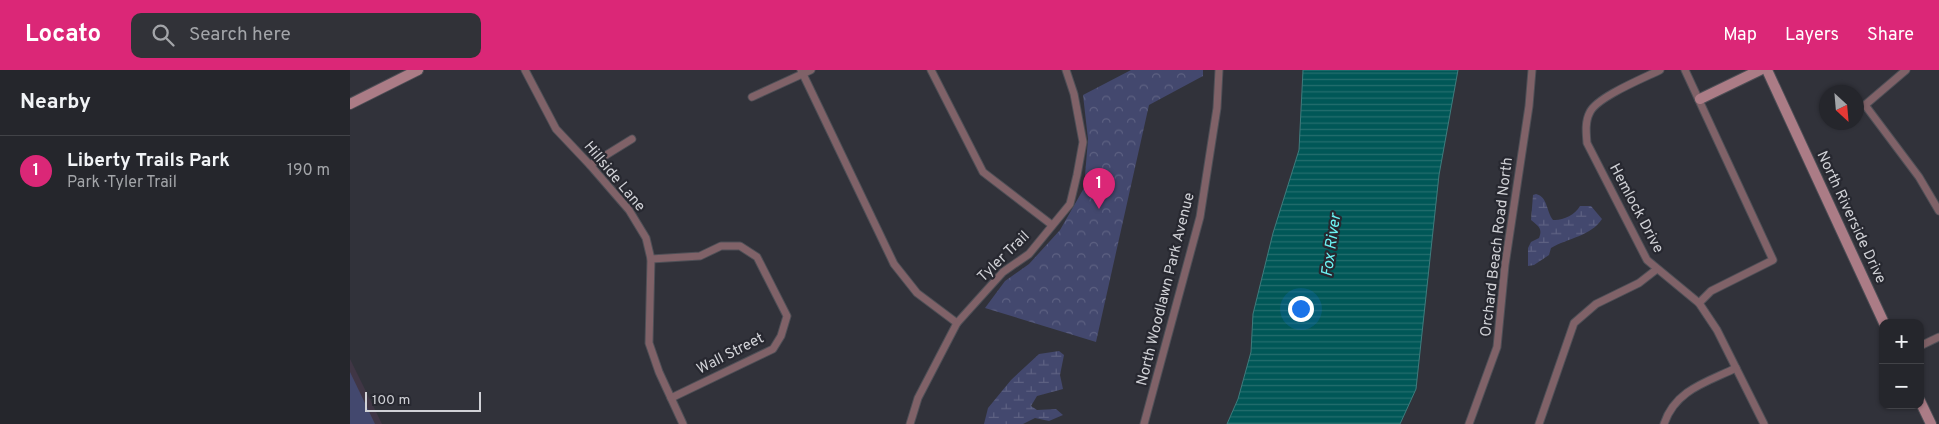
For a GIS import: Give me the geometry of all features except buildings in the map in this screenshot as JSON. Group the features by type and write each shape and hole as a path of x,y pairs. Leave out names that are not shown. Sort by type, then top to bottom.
{"street":[{"path":"350,104 418,70"},
{"name":"Hillside Lane","path":"525,70 556,129 629,210 646,238 651,259 649,343 659,372 684,424"},
{"path":"752,97 802,72 811,70"},
{"path":"931,70 983,172 1052,225"},
{"name":"Tyler Trail","path":"910,424 918,398 957,323 1003,272 1029,254 1070,204 1083,142 1074,94 1066,70"},
{"name":"North Woodlawn Park Avenue","path":"1144,424 1200,217 1218,108 1219,70"},
{"name":"Orchard Beach Road North","path":"1469,424 1497,347 1506,265 1529,106 1532,70"},
{"name":"Hemlock Drive","path":"1660,70 1601,100 1590,111 1586,126 1587,143 1647,260 1698,303 1717,330 1764,424"},
{"path":"1685,70 1773,260 1712,291 1698,303"},
{"path":"1700,99 1760,70"},
{"name":"North Riverside Drive","path":"1767,70 1882,319"},
{"path":"1906,70 1865,105 1919,176 1939,211"},
{"path":"802,72 894,264 917,293 957,323"},
{"path":"590,165 632,139"},
{"name":"Wall Street","path":"651,259 700,256 721,246 740,246 757,257 787,316 781,336 773,349 671,398"},
{"path":"1539,424 1574,323 1596,304 1638,283 1657,269"},
{"path":"1924,344 1939,337"},
{"path":"1664,424 1672,406 1684,393 1736,368"},
{"path":"1924,409 1931,424"}],"shaded area":[{"path":"350,359 382,424 350,424"}],"green space":[{"path":"1131,70 1203,70 1203,76 1149,105 1096,342 985,308 1005,281 1029,264 1060,230 1084,188 1088,139 1083,95"},
{"path":"1536,194 1545,201 1553,220 1568,217 1580,206 1591,206 1602,219 1586,233 1551,248 1549,255 1534,265 1528,266 1528,248 1531,242 1539,238 1540,232 1539,228 1531,220 1533,195"},
{"path":"1059,351 1064,355 1060,375 1063,389 1037,396 1031,406 1037,410 1056,409 1063,415 1049,421 1035,418 1023,424 984,424 988,408 1011,380 1039,354"},
{"path":"350,372 375,424 350,424"}],"water":[{"name":"Fox River","path":"1303,70 1458,70 1439,175 1416,389 1400,424 1227,424 1238,399 1251,352 1253,314 1273,233 1299,150"}],"place":[{"name":"Liberty Trails Park","path":"1099,209"}]}
